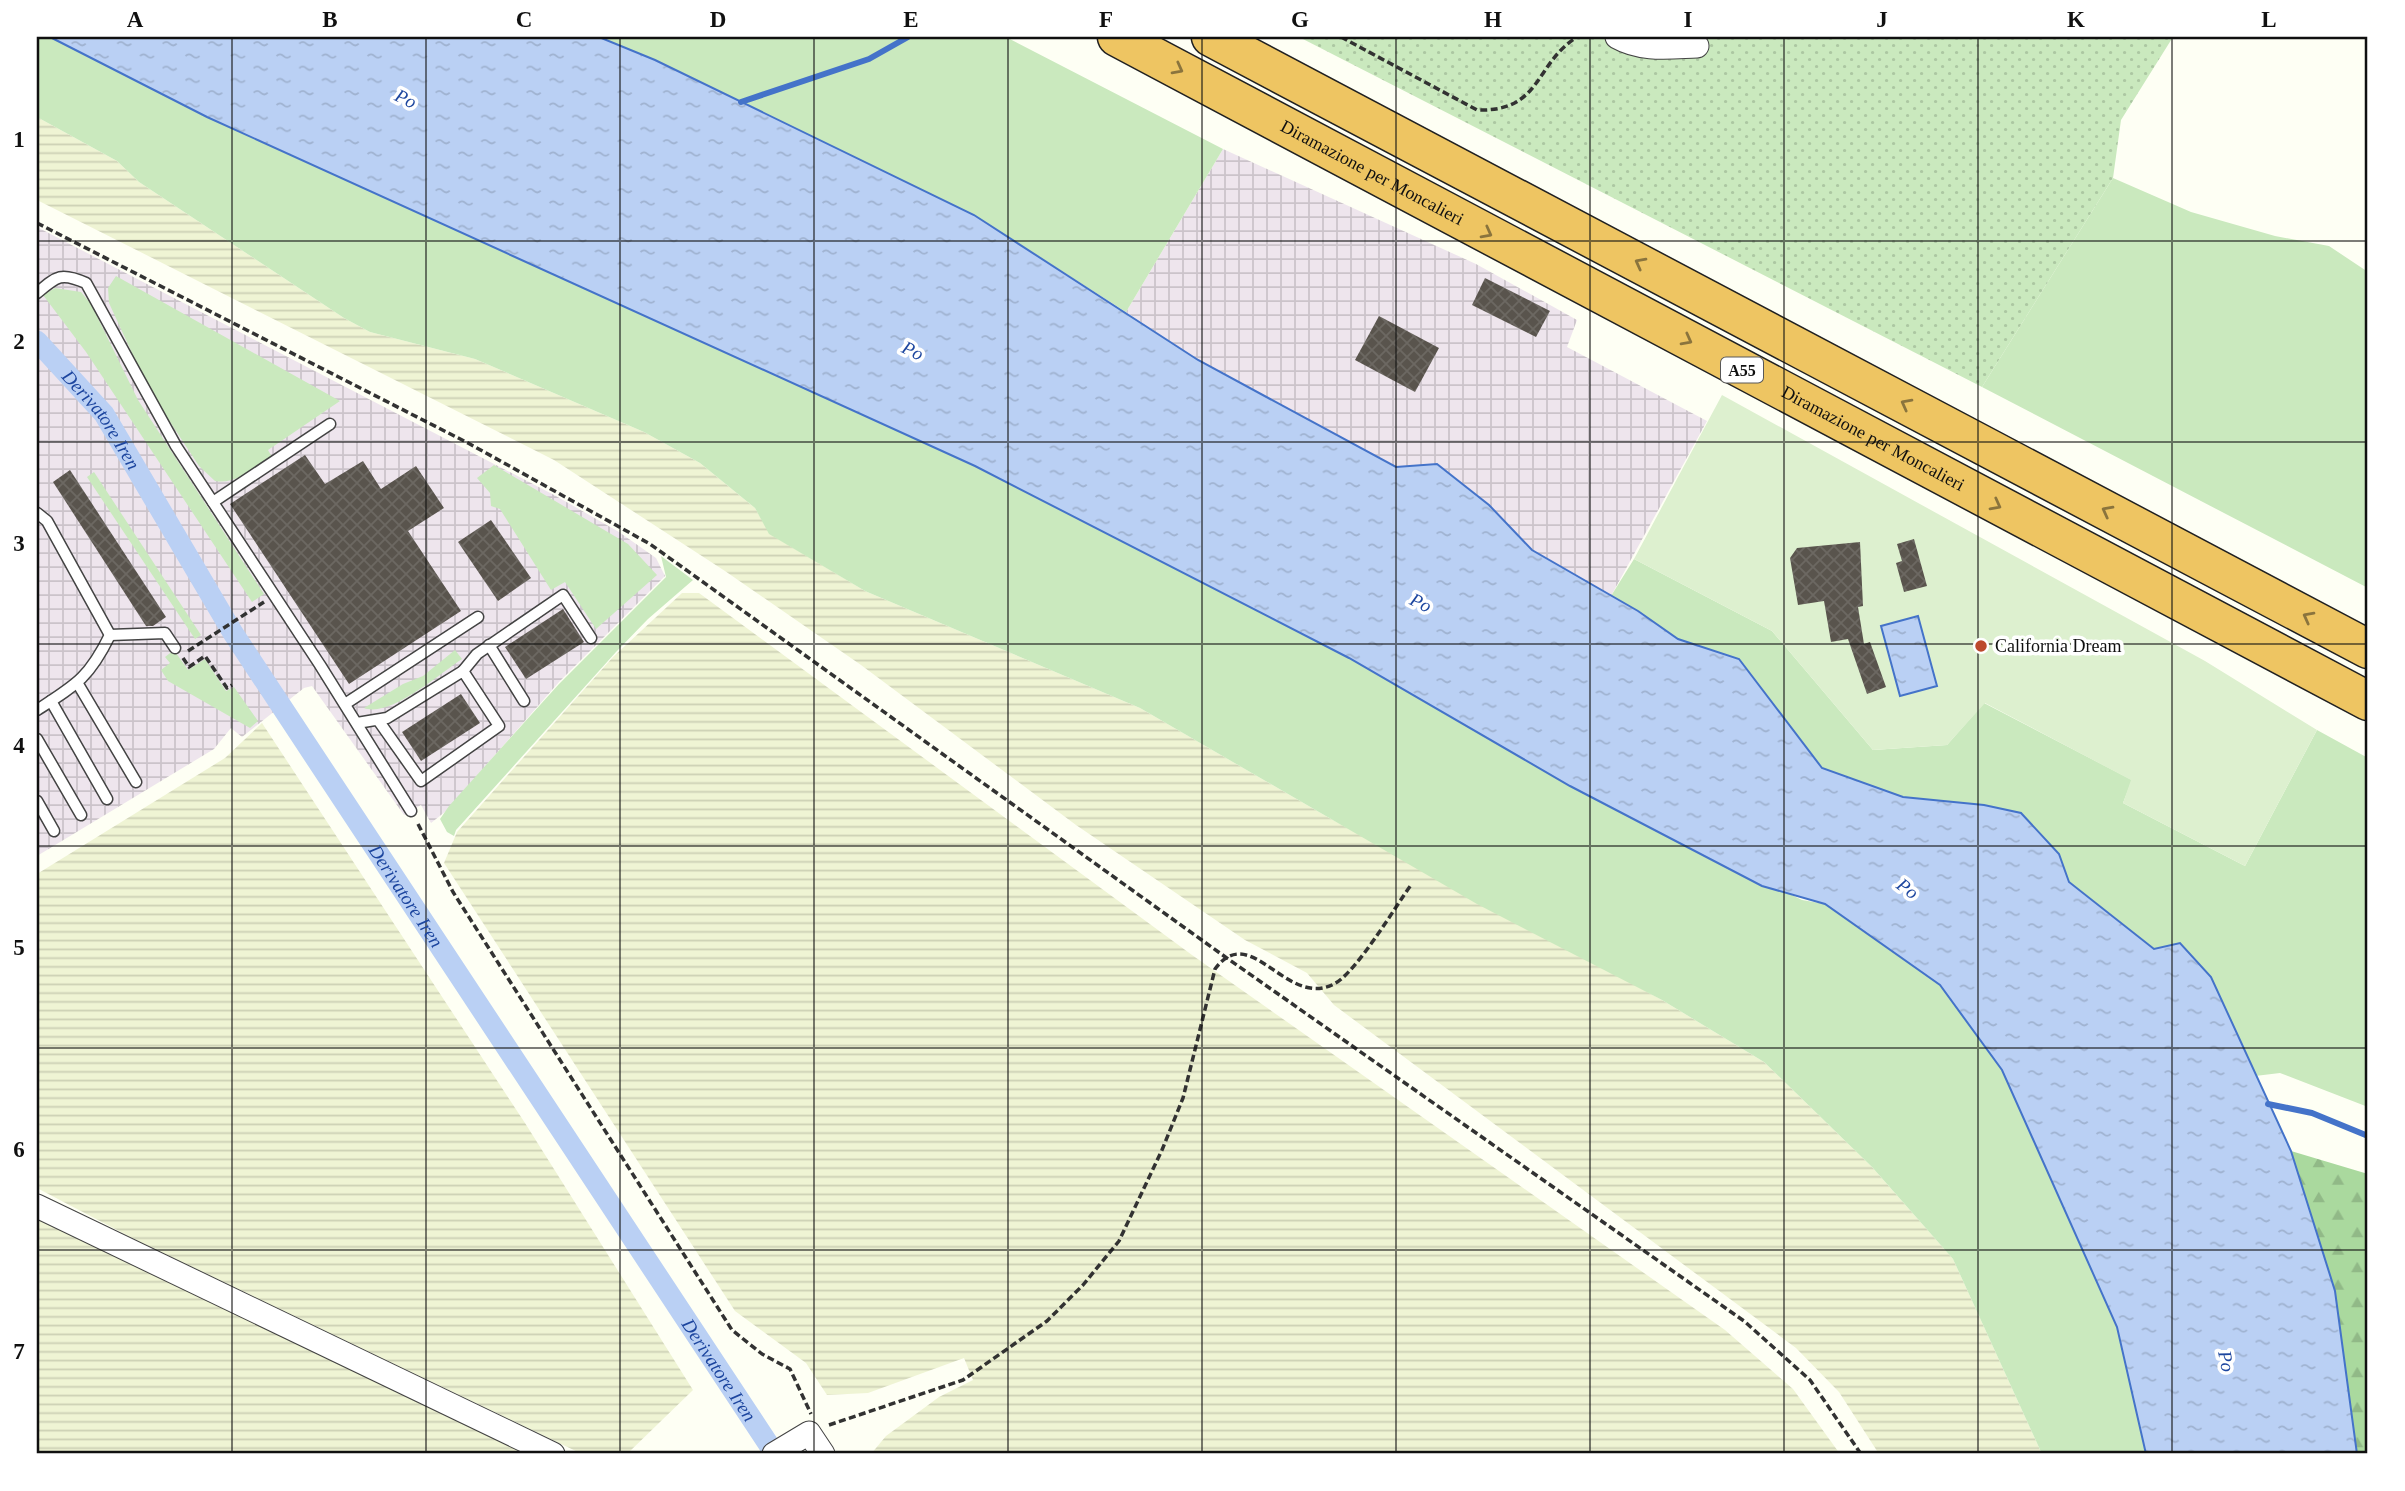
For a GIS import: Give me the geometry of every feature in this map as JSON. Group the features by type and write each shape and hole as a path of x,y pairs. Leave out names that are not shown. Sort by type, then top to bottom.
{"highway":[{"name":"Diramazione per Moncalieri","path":"1117,37 2368,701"},
{"name":"A55","path":"1211,37 2368,649"}],"street":[{"path":"1617,37 1631,45 1652,48 1697,46"},
{"path":"37,1206 553,1454"},
{"path":"774,1454 809,1433 823,1454"}],"lane":[{"path":"38,292 55,278 67,275 86,282 139,383 411,811"},
{"path":"214,502 330,424"},
{"path":"37,513 47,521 110,635"},
{"path":"357,723 387,718 463,671 489,645 562,595 591,638"},
{"path":"345,705 478,617"},
{"path":"110,635 164,633 175,648"},
{"path":"37,710 78,684 94,666 110,635"},
{"path":"489,645 524,701"},
{"path":"378,720 421,781 499,726 463,671"},
{"path":"78,684 136,782"},
{"path":"51,701 107,799"},
{"path":"37,739 81,815"},
{"path":"37,801 54,831"}],"path":[{"path":"1341,37 1477,110 1496,111 1513,106 1531,93 1564,45 1577,37"},
{"path":"37,223 468,443 650,544 1224,956 1744,1321 1810,1380 1861,1454"},
{"path":"200,644 264,602"},
{"path":"175,648 189,667 205,656 227,688 232,685"},
{"path":"411,811 453,892 732,1330 762,1354 790,1369 811,1410 809,1433 964,1380 1047,1321 1083,1285 1119,1241 1183,1098 1215,969 1224,956 1233,952 1246,954 1304,987 1319,989 1336,983 1352,967 1411,885"}],"shaded area":[{"path":"1223,149 1476,264 1577,320 1567,347 1707,421 1611,596 1532,550 1489,505 1437,465 1397,467 1198,360 1126,312"},
{"path":"37,227 556,496 619,532 656,558 665,576 559,682 446,811 431,823 421,805 404,815 312,686 304,688 242,737 231,728 214,749 37,856"}],"green space":[{"path":"37,37 50,37 207,117 975,466 1349,658 1570,786 1802,900 1825,904 1940,985 2002,1070 2117,1327 2146,1454 2042,1454 1953,1259 1872,1167 1764,1062 1662,1000 1477,904 1140,708 865,591 769,534 755,508 700,463 644,432 475,359 370,332 344,318 139,182 117,161 37,117"},
{"path":"599,37 1006,37 1223,149 1126,312 974,215 655,60"},
{"path":"1299,37 2173,37 2121,120 2113,178 1982,387"},
{"path":"37,117 117,161 139,182 344,318 370,332 475,359 644,432 700,463 755,508 770,534 865,591 1140,708 1331,819 1662,1000 1764,1062 1872,1167 1953,1259 2042,1454 1879,1454 1839,1392 1796,1348 1334,1005 1307,973 1245,940 1076,825 861,665 725,571 554,460 37,200"},
{"path":"2113,178 2191,212 2275,236 2329,246 2368,272 2368,588 1982,387"},
{"path":"116,276 340,401 268,450 272,457 252,470 238,478 215,481 199,466 149,390 109,303 108,288"},
{"path":"55,288 81,292 91,304 138,400 264,594 252,602 86,352 43,295"},
{"name":"California Dream","path":"1722,395 2205,661 2317,730 2245,866 2123,803 2131,780 1985,703 1947,745 1873,750 1772,631 1634,559"},
{"path":"494,465 628,544 657,575 596,629 565,582 551,590 500,509 491,506 490,493 477,478"},
{"path":"94,472 201,635 195,639 87,477"},
{"path":"661,556 693,580 648,619 616,652 456,830 454,836 447,832 440,819 449,806 559,684 666,577"},
{"path":"1634,559 1772,631 1873,750 1947,745 1984,703 2132,780 2123,803 2245,866 2317,730 2368,758 2368,1107 2280,1073 2255,1076 2211,977 2180,943 2154,949 2069,882 2059,854 1984,805 1903,797 1822,768 1739,659 1678,639 1611,596"},
{"path":"682,593 699,593 1192,955 1725,1330 1793,1389 1840,1454 871,1454 886,1436 939,1397 973,1380 964,1358 868,1393 827,1395 806,1363 735,1311 444,863 457,832 613,657"},
{"path":"174,650 188,670 205,659 226,691 234,687 258,721 250,728 168,681 161,670 170,663 165,657"},
{"path":"455,650 462,659 414,693 387,707 364,708 403,684 423,676"},
{"path":"262,723 525,1123 693,1390 627,1454 582,1454 138,1241 37,1188 37,874 225,758"},
{"path":"2291,1151 2368,1174 2368,1454 2357,1454 2335,1291"},
{"path":"37,1218 530,1454 37,1454"}],"water":[{"name":"Po","path":"50,37 599,37 655,60 974,215 1198,360 1396,467 1437,464 1489,505 1532,550 1638,611 1678,639 1739,659 1822,768 1903,797 1984,805 2021,813 2059,854 2069,882 2154,949 2180,943 2211,977 2291,1151 2335,1291 2357,1454 2146,1454 2117,1327 2002,1070 1940,985 1825,904 1762,886 1570,786 1349,658 975,466 207,117"},
{"path":"1918,616 1937,686 1900,696 1881,626"}],"building":[{"path":"1485,278 1550,311 1536,337 1472,305"},
{"path":"1379,316 1439,348 1415,392 1355,360"},
{"path":"305,455 325,484 363,461 381,489 416,466 444,508 408,531 461,611 349,684 230,504"},
{"path":"70,470 166,617 153,626 146,626 53,482"},
{"path":"491,520 531,578 498,601 458,542"},
{"path":"1914,539 1927,586 1904,592 1896,563 1902,561 1897,544"},
{"path":"1860,542 1863,606 1858,607 1864,644 1870,642 1886,687 1867,694 1848,639 1831,642 1824,601 1798,605 1790,558 1797,548"},
{"path":"563,609 584,642 526,679 505,647"},
{"path":"461,694 480,723 421,761 402,732"}],"waterway":[{"path":"741,102 869,59 908,37"},
{"name":"Derivatore Iren","path":"37,341 104,414 233,633 775,1454"},
{"path":"2268,1104 2312,1113 2368,1136"}],"place":[{"name":"California Dream","path":"1981,646"}]}
